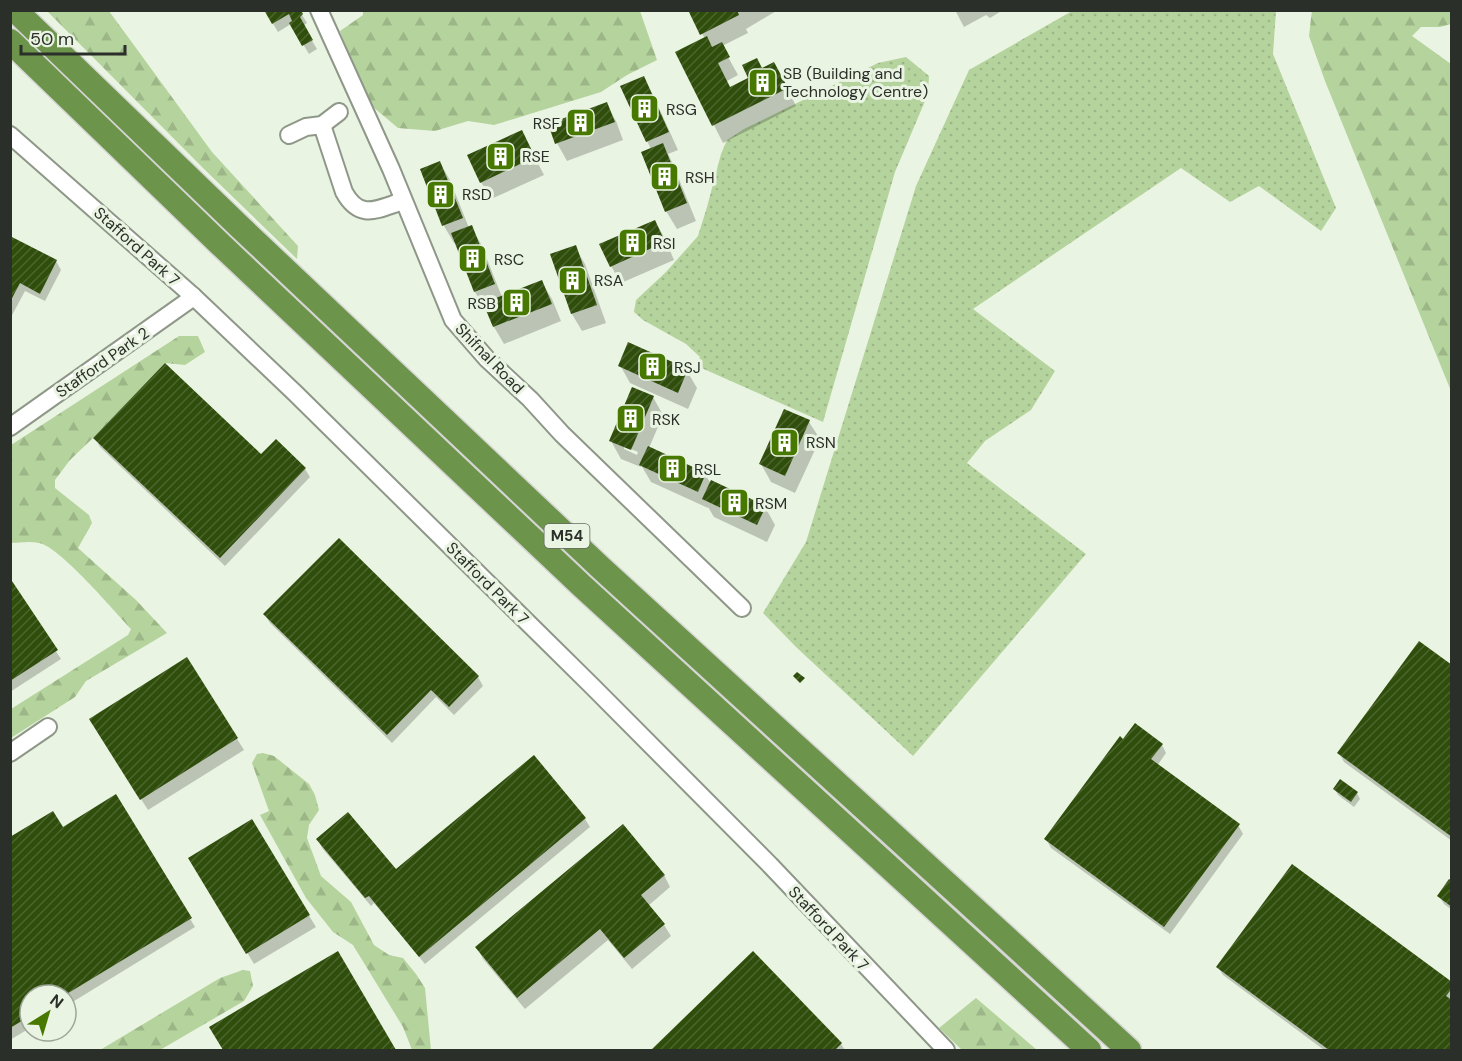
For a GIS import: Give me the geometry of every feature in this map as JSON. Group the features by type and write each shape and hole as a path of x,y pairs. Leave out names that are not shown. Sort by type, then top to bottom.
{"highway":[{"name":"M54","path":"15,10 232,219 593,560 1129,1050"},
{"name":"M54","path":"10,41 213,237 582,586 1089,1050"}],"street":[{"name":"Shifnal Road","path":"319,10 391,169 453,320 487,359 530,399 562,434 742,608"},
{"path":"289,135 306,127 322,125 339,112"},
{"path":"322,125 344,192 350,202 364,211 403,201"},
{"name":"Stafford Park 7","path":"10,135 193,296 295,393 770,865 946,1050"},
{"name":"Stafford Park 2","path":"10,427 193,296"},
{"path":"10,753 48,728"}],"green space":[{"path":"1312,10 1451,11 1451,24 1440,27 1421,27 1412,36 1451,64 1451,391 1325,81 1309,36"},
{"path":"47,11 109,11 212,152 298,246 297,259 205,170"},
{"path":"363,11 640,11 657,60 627,75 601,92 494,125 468,121 435,131 398,128 373,107 340,31 363,15"},
{"path":"1072,11 1276,11 1273,54 1336,208 1321,231 1259,186 1230,202 1181,168 973,309 1055,371 1031,410 985,441 967,463 1086,554 913,756 796,647 763,613 806,542 916,186 969,70"},
{"path":"906,57 929,76 928,94 895,172 823,422 697,366 700,357 686,344 643,320 634,312 636,300 666,272 698,236 727,140 744,129 878,63"},
{"path":"179,336 198,336 205,352 185,365 165,363 70,460 55,480 55,488 89,515 92,523 78,548 136,600 167,633 86,681 75,697 11,738 11,709 128,635 131,629 72,567 48,547 36,542 11,543 11,445"},
{"path":"257,754 274,756 309,784 315,795 319,810 309,825 307,838 321,876 351,902 374,945 389,955 403,958 425,988 431,1050 412,1050 403,1027 353,945 333,932 306,898 260,815 269,811 252,763"},
{"path":"243,970 250,971 253,986 244,1001 160,1050 100,1050 220,978"},
{"path":"976,998 1037,1050 962,1050 939,1028"}],"building":[{"path":"264,10 301,10 303,14 300,17 313,40 302,46 289,23 292,21 289,14 272,24"},
{"path":"688,10 737,10 739,15 700,35"},
{"name":"SB (Building and Technology Centre)","path":"707,36 712,47 722,42 730,57 718,63 730,87 748,78 742,65 757,58 762,68 774,62 788,88 712,126 675,52"},
{"name":"RSG","path":"644,76 669,132 646,142 620,86"},
{"name":"RSF","path":"607,102 615,122 555,144 548,124"},
{"name":"RSE","path":"522,130 535,157 480,183 467,155"},
{"name":"RSH","path":"663,143 687,203 665,212 641,152"},
{"name":"RSD","path":"440,161 463,218 442,226 420,169"},
{"name":"RSI","path":"655,220 665,242 610,267 599,244"},
{"name":"RSC","path":"472,225 495,284 474,292 451,233"},
{"path":"10,236 57,260 40,294 20,283 10,302"},
{"name":"RSA","path":"576,245 597,305 571,314 550,254"},
{"name":"RSB","path":"542,280 552,304 493,327 483,303"},
{"name":"RSJ","path":"628,342 688,369 678,393 618,366"},
{"path":"165,363 261,454 276,439 306,468 220,558 93,438"},
{"name":"RSK","path":"632,387 654,396 631,450 609,441"},
{"name":"RSN","path":"784,409 810,420 785,476 759,464"},
{"name":"RSL","path":"648,446 706,473 698,492 639,465"},
{"name":"RSM","path":"711,480 766,506 757,525 702,499"},
{"path":"339,538 479,676 449,707 431,690 387,735 263,614"},
{"path":"10,578 58,650 10,681"},
{"path":"1419,641 1452,665 1452,837 1337,753"},
{"path":"187,657 238,738 140,800 89,719"},
{"path":"797,672 805,678 800,683 793,676"},
{"path":"1135,723 1163,744 1151,759 1240,824 1164,927 1044,839 1120,736 1123,739"},
{"path":"534,755 586,818 419,957 369,896 365,898 316,839 348,812 396,869"},
{"path":"1340,779 1358,792 1351,802 1333,789"},
{"path":"116,794 192,918 78,987 78,983 18,983 18,1023 10,1028 10,837 53,811 63,827"},
{"path":"252,819 310,915 246,954 188,858"},
{"path":"623,824 665,875 641,895 665,924 624,958 600,929 517,998 475,947"},
{"path":"1292,864 1452,982 1452,988 1446,996 1452,1000 1452,1050 1329,1050 1216,967"},
{"path":"1449,879 1452,881 1452,907 1437,896"},
{"path":"338,951 396,1050 223,1050 209,1027"},
{"path":"753,951 842,1043 835,1050 651,1050"}],"place":[{"name":"SB (Building and Technology Centre)","path":"762,82"},
{"name":"RSG","path":"645,109"},
{"name":"RSF","path":"581,123"},
{"name":"RSE","path":"501,156"},
{"name":"RSH","path":"664,177"},
{"name":"RSD","path":"441,194"},
{"name":"RSI","path":"632,243"},
{"name":"RSC","path":"473,259"},
{"name":"RSA","path":"573,280"},
{"name":"RSB","path":"517,303"},
{"name":"RSJ","path":"653,367"},
{"name":"RSK","path":"631,419"},
{"name":"RSN","path":"785,442"},
{"name":"RSL","path":"673,469"},
{"name":"RSM","path":"734,503"}]}
